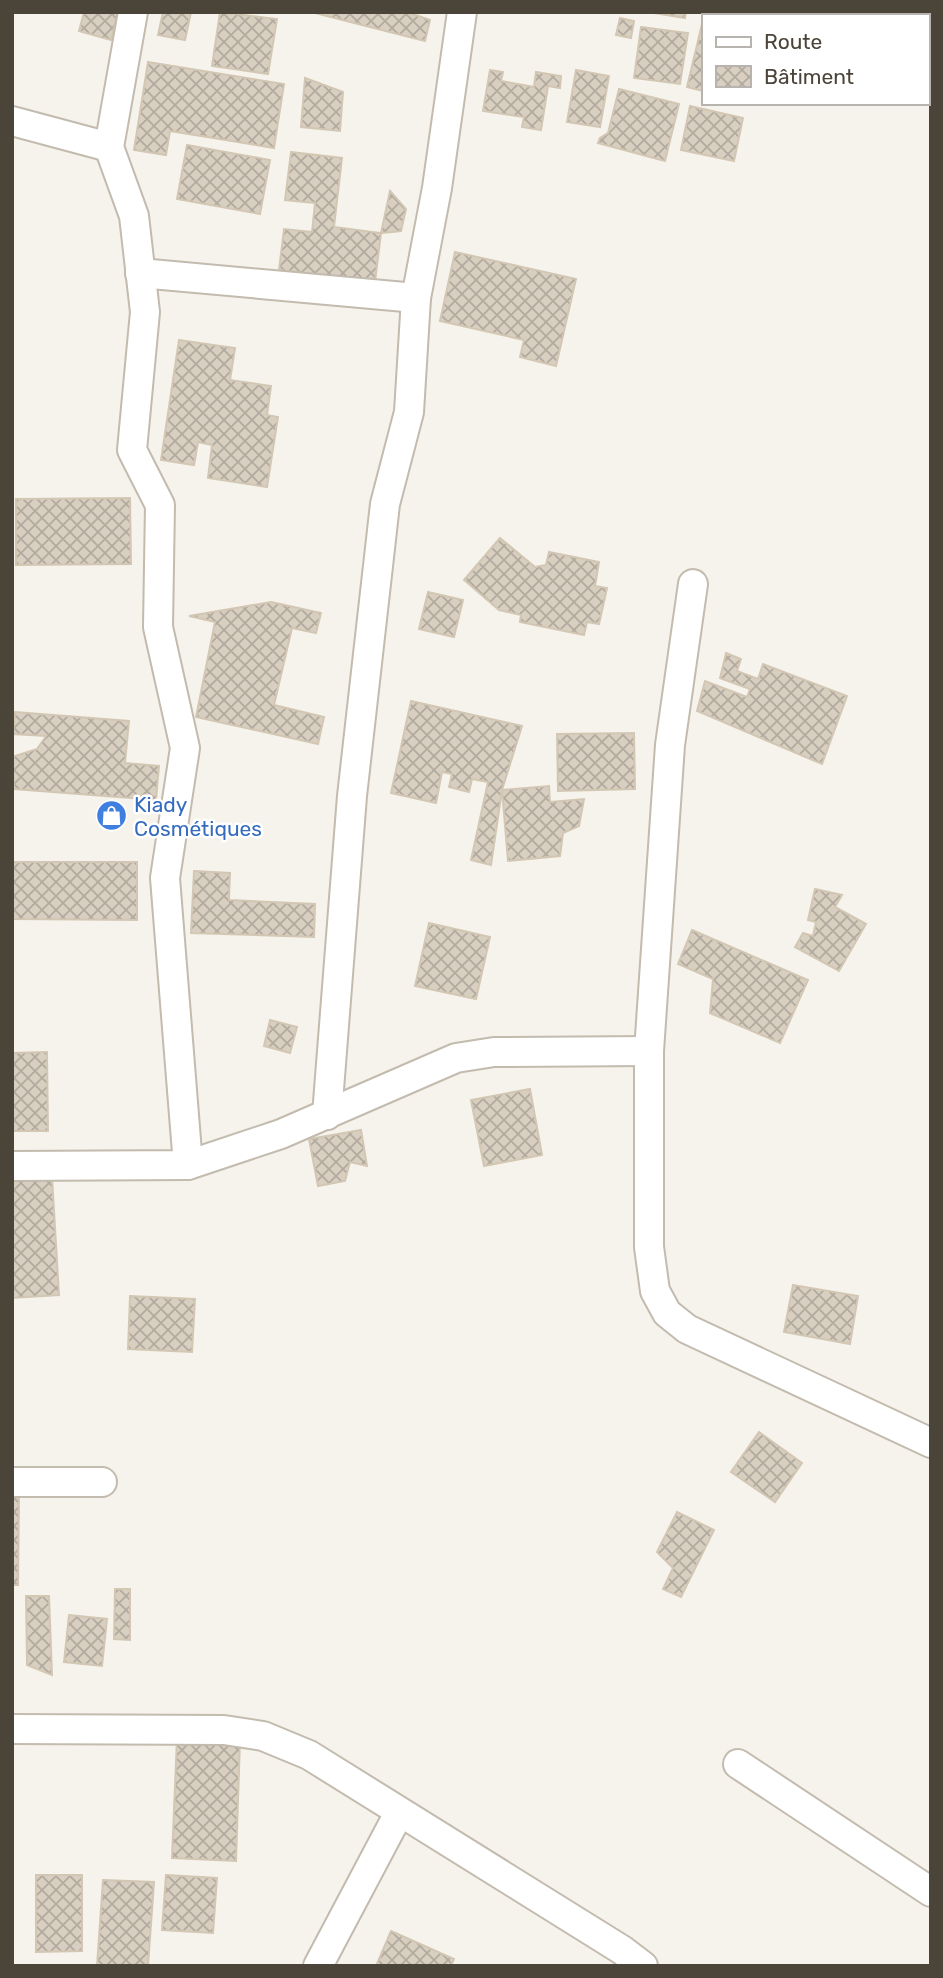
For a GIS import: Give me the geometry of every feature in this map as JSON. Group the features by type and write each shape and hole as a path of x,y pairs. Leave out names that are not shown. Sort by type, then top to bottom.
{"street":[{"path":"133,12 109,147 134,216 145,312 132,450 159,505 158,627 185,748 165,878 188,1165"},
{"path":"327,1115 352,796 385,504 409,412 416,298 437,188 463,12"},
{"path":"12,121 109,147"},
{"path":"140,273 416,298"},
{"path":"693,584 670,745 649,1051 649,1247 655,1291 667,1313 687,1329 931,1443"},
{"path":"12,1166 188,1165 248,1146 327,1115 456,1058 494,1052 649,1051"},
{"path":"12,1482 102,1482"},
{"path":"12,1729 224,1730 263,1736 309,1755 627,1961"},
{"path":"738,1764 931,1892"},
{"path":"318,1966 400,1813"}],"building":[{"path":"84,12 118,12 111,40 79,31"},
{"path":"163,12 191,12 185,40 158,35"},
{"path":"220,12 277,19 268,74 212,66"},
{"path":"311,12 407,12 430,20 425,41"},
{"path":"648,12 686,12 685,18"},
{"path":"727,12 756,12 756,14"},
{"path":"620,18 634,21 631,38 616,35"},
{"path":"702,24 702,91 687,87"},
{"path":"641,27 688,33 680,84 634,78"},
{"path":"148,62 284,84 274,148 170,131 166,155 134,150"},
{"path":"490,70 503,72 501,81 534,87 536,72 561,76 560,88 548,86 541,130 522,127 524,117 483,111"},
{"path":"576,70 609,76 600,127 567,122"},
{"path":"305,78 343,92 340,131 301,127"},
{"path":"619,89 679,104 665,161 598,143 600,138 608,133"},
{"path":"690,106 743,118 734,161 681,150"},
{"path":"187,145 270,160 260,214 177,199"},
{"path":"291,152 342,158 334,227 381,233 375,282 279,270 284,229 312,232 315,203 285,200"},
{"path":"390,191 406,209 401,231 381,233"},
{"path":"455,252 576,279 556,366 520,357 524,340 440,321"},
{"path":"179,340 235,348 230,380 271,386 267,415 278,417 267,487 208,478 212,445 198,442 194,465 161,460"},
{"path":"130,498 131,564 16,565 16,499"},
{"path":"500,538 535,567 546,565 549,552 599,562 595,586 607,588 599,624 587,622 584,635 520,622 521,615 499,610 464,580"},
{"path":"428,592 463,600 454,637 419,629"},
{"path":"271,602 321,613 316,633 292,628 274,705 324,717 318,744 196,717 215,622 189,616"},
{"path":"726,653 741,659 737,671 758,679 763,664 847,696 822,764 697,711 705,681 747,697 750,689 720,678"},
{"path":"411,701 522,726 502,790 491,865 471,860 488,782 472,779 469,792 449,787 452,774 442,772 436,803 391,793"},
{"path":"15,712 129,721 125,763 159,766 156,800 14,789 12,757 37,749 46,736 13,734"},
{"path":"634,733 635,789 558,791 557,734"},
{"path":"549,786 550,802 584,799 579,826 563,833 560,856 508,861 502,790"},
{"path":"12,862 137,862 137,920 12,919"},
{"path":"194,871 230,873 229,900 315,904 314,937 191,933"},
{"path":"815,889 842,895 835,907 866,924 839,971 795,947 803,933 813,936 816,922 808,920"},
{"path":"429,923 490,937 476,999 415,986"},
{"path":"692,930 808,980 780,1043 710,1013 713,979 678,964"},
{"path":"270,1020 297,1027 290,1053 264,1046"},
{"path":"47,1052 48,1131 12,1131 12,1053"},
{"path":"530,1089 542,1155 484,1166 471,1100"},
{"path":"361,1130 367,1166 350,1162 345,1181 318,1186 309,1139"},
{"path":"52,1177 59,1295 12,1298 12,1179"},
{"path":"793,1285 858,1296 850,1344 784,1332"},
{"path":"130,1296 195,1299 192,1352 128,1349"},
{"path":"759,1432 802,1463 775,1502 731,1472"},
{"path":"12,1492 19,1492 18,1585 12,1585"},
{"path":"677,1512 714,1530 681,1597 663,1589 673,1568 657,1552"},
{"path":"115,1589 130,1589 130,1640 114,1639"},
{"path":"26,1596 49,1596 52,1675 27,1665"},
{"path":"69,1615 107,1619 102,1666 64,1662"},
{"path":"177,1738 240,1740 236,1861 172,1858"},
{"path":"36,1875 82,1875 82,1951 36,1952"},
{"path":"166,1875 217,1878 213,1933 162,1930"},
{"path":"103,1880 154,1882 148,1966 97,1966"},
{"path":"391,1931 454,1959 451,1966 376,1966"}],"place":[{"name":"Kiady Cosmétiques","path":"111,816"}]}
